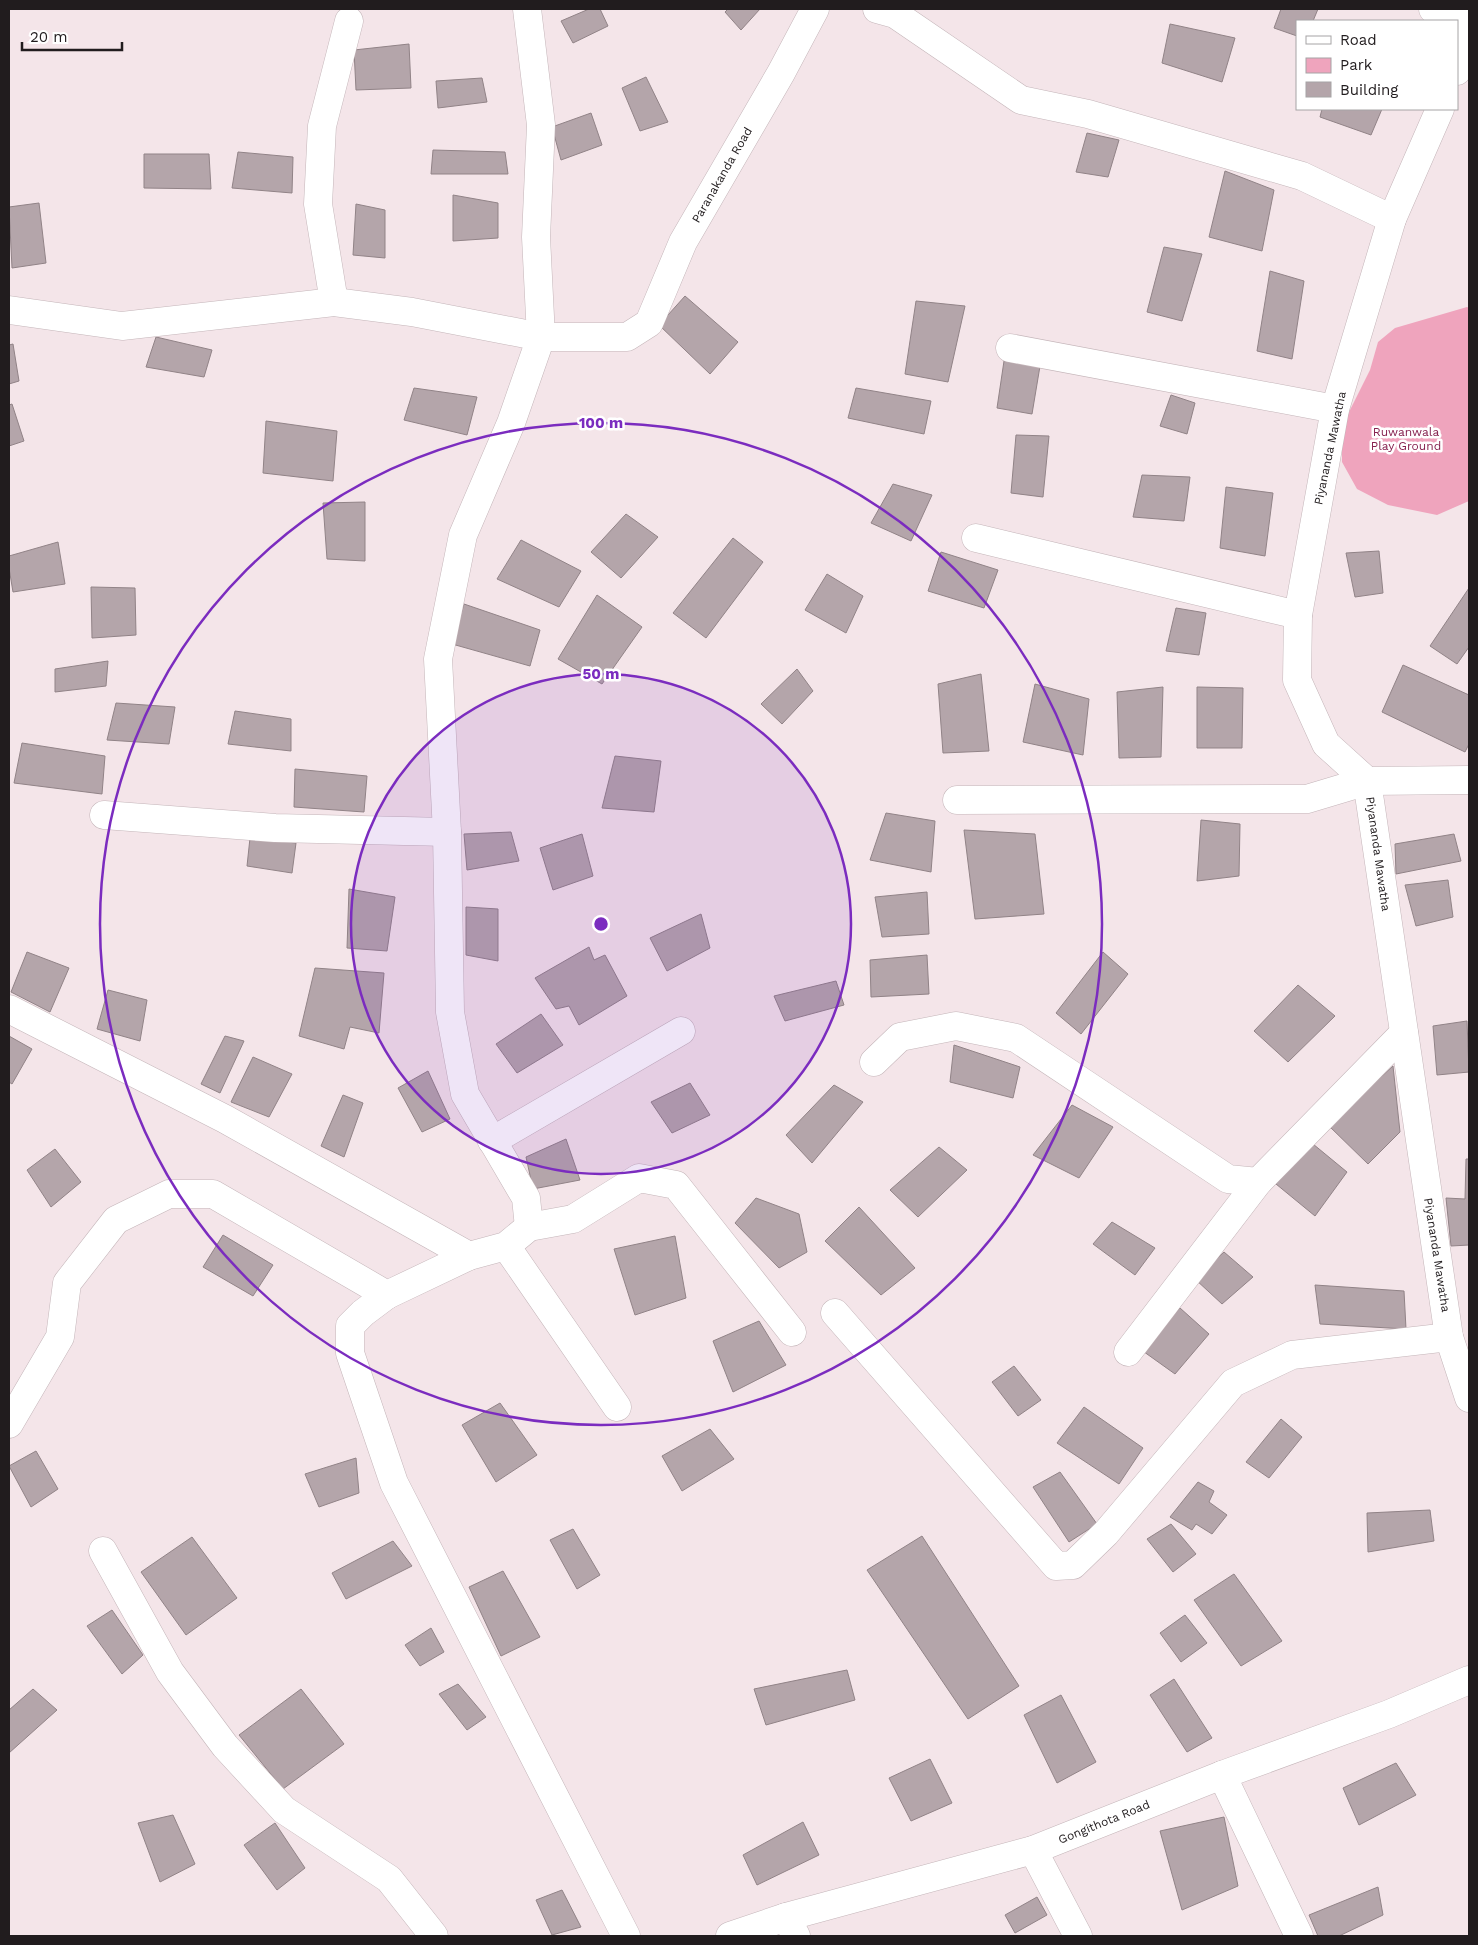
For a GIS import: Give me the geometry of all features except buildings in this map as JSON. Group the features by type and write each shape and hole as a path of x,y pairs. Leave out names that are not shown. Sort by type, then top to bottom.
{"street":[{"path":"526,9 541,125 536,237 541,337 511,423 464,535 438,659 447,832 450,1012 465,1094 526,1198 529,1227"},
{"name":"Paranakanda Road","path":"541,337 627,337 649,323 683,242 781,73 815,9"},
{"path":"877,9 895,14 1021,100 1088,114 1302,176 1392,219"},
{"path":"1433,9 1469,23"},
{"path":"334,302 318,204 322,126 349,20"},
{"path":"1458,69 1469,42"},
{"name":"Piyananda Mawatha","path":"1440,110 1392,219 1336,409 1298,615 1297,680 1326,744 1367,781 1449,1337 1469,1398"},
{"path":"9,310 122,326 334,302 412,312 541,337"},
{"path":"1010,348 1336,409"},
{"path":"976,538 1298,615"},
{"path":"957,800 1306,799 1367,781 1469,780"},
{"path":"104,815 275,828 447,832"},
{"path":"9,1009 226,1119 469,1256"},
{"path":"874,1062 900,1037 956,1026 1016,1038 1228,1179 1258,1182"},
{"path":"492,1141 681,1031"},
{"path":"1128,1352 1258,1182 1404,1033"},
{"path":"626,1936 394,1483 350,1353 350,1326 362,1313 387,1295 469,1256 506,1246 529,1227 573,1219 639,1178 676,1186 792,1332"},
{"path":"9,1424 60,1336 67,1283 116,1220 169,1194 213,1194 387,1295"},
{"path":"506,1246 616,1407"},
{"path":"835,1313 1056,1566 1073,1565 1106,1533 1233,1383 1292,1355 1449,1337"},
{"path":"104,1551 170,1672 225,1746 284,1810 389,1879 434,1936"},
{"name":"Gongithota Road","path":"730,1936 791,1927 1033,1850 1222,1775 1389,1714 1469,1680"},
{"path":"1222,1775 1299,1936"},
{"path":"1033,1850 1078,1936"}],"green space":[{"name":"Ruwanwala Play Ground","path":"1469,308 1469,501 1437,515 1388,505 1357,489 1342,462 1342,426 1370,370 1378,342 1395,328"}]}
